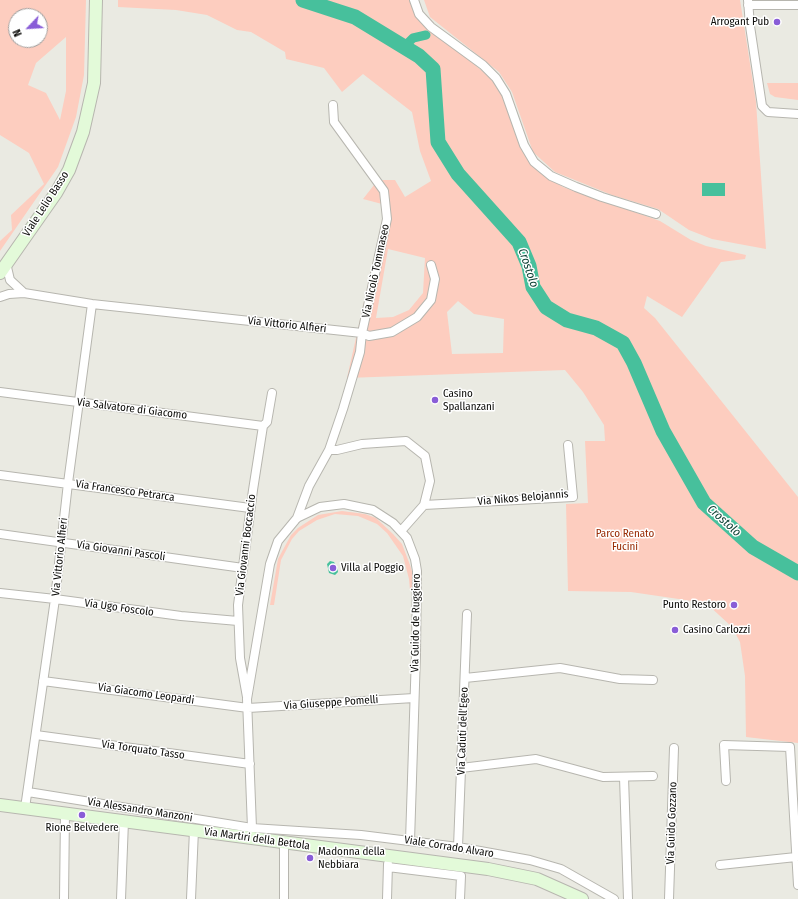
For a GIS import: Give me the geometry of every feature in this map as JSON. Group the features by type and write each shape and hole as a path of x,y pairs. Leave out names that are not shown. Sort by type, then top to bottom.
{"main road":[{"name":"Viale Lelio Basso","path":"3,268 56,193 77,150 89,112 94,83 96,0"},
{"name":"Via Martiri della Bettola","path":"0,805 284,842 388,862 514,873 552,885 582,899"}],"street":[{"path":"414,0 419,14 431,27 483,65 496,78 506,94 524,146 534,162 552,176 576,187 656,214"},
{"path":"798,5 748,2 750,26 762,106 768,112 798,114"},
{"name":"Via Nicolò Tommaseo","path":"297,518 309,486 329,450 360,352 362,333 387,219 384,192 334,122 333,105"},
{"name":"Via Nicolò Tommaseo","path":"362,333 370,336 392,332 417,317 432,300 435,279 431,265"},
{"path":"3,268 10,280 22,291"},
{"name":"Via Vittorio Alfieri","path":"0,292 22,291 92,304 362,333"},
{"name":"Via Vittorio Alfieri","path":"0,297 22,291"},
{"name":"Via Vittorio Alfieri","path":"25,808 55,599 68,484 92,304"},
{"name":"Via Salvatore di Giacomo","path":"0,392 263,426"},
{"name":"Via Giovanni Boccaccio","path":"247,700 240,658 238,605 250,508 263,426 267,422 272,393"},
{"path":"329,450 337,450 362,444 406,441 425,456 430,481 424,505 401,531"},
{"name":"Via Nikos Belojannis","path":"424,505 573,497 568,445"},
{"name":"Via Francesco Petrarca","path":"0,475 250,508"},
{"name":"Via Guido de Ruggiero","path":"248,708 247,700 270,564 278,541 297,518 330,504 353,504 384,515 401,531 411,548 417,571 410,841"},
{"name":"Via Giovanni Pascoli","path":"0,534 243,568"},
{"name":"Via Ugo Foscolo","path":"0,593 181,616 238,621"},
{"name":"Via Caduti dell'Egeo","path":"458,847 467,614"},
{"path":"465,678 560,668 620,679 652,680"},
{"name":"Via Giacomo Leopardi","path":"44,681 248,708"},
{"name":"Via Giuseppe Pomelli","path":"248,708 414,698"},
{"path":"248,708 252,828"},
{"name":"Via Torquato Tasso","path":"36,735 250,764"},
{"path":"726,781 724,745 790,747 798,885"},
{"name":"Via Guido Gozzano","path":"669,899 674,748"},
{"path":"461,768 536,759 603,777 653,776"},
{"path":"624,777 628,899"},
{"name":"Via Alessandro Manzoni","path":"28,792 252,828"},
{"path":"64,899 65,813"},
{"path":"121,899 124,821"},
{"name":"Viale Corrado Alvaro","path":"252,828 361,835 458,847 552,866 571,874 614,899"},
{"path":"191,899 194,830"},
{"path":"284,842 284,899"},
{"path":"720,865 796,857"},
{"path":"387,899 388,862 461,876 460,899"}],"green space":[{"path":"0,0 86,0 84,75 76,117 58,167 0,251 0,241 12,230 11,215 44,184 29,153 0,135","holes":["66,37 66,91 60,120 46,93 28,85 36,63"]},
{"name":"Parco Renato Fucini","path":"118,0 412,0 417,16 487,75 498,87 503,96 523,152 530,161 555,182 563,187 660,221 691,240 706,246 746,255 745,259 721,262 682,317 647,296 644,308 655,318 798,497 798,743 746,737 745,676 740,642 732,627 706,603 631,592 568,591 566,504 588,503 585,441 605,441 604,425 583,392 565,370 347,378 383,217 382,204 363,199 374,185 383,180 395,180 405,197 431,181 420,151 412,112 363,74 342,92 324,68 286,59 285,52 251,32 237,30 207,15 176,10 118,7","holes":["388,249 425,258 423,293 409,310 393,317 376,318","458,301 474,314 504,319 503,353 452,354 447,312"]},
{"path":"424,0 740,0 756,102 766,249 712,239 689,230 658,209 612,195 555,172 533,152 512,92 499,72 430,17"},
{"path":"767,83 798,83 798,100 775,97 770,94"},
{"path":"342,511 365,514 376,518 402,544 413,575 412,590 410,590 409,579 403,556 387,533 377,524 358,516 335,514 317,520 299,531 292,539 281,560 274,605 270,605 278,559 291,535 298,528 318,515"}],"shaded area":[{"path":"702,183 725,183 725,196 702,196"},
{"name":"Villa al Poggio","path":"330,561 334,562 337,567 338,572 335,575 329,573 327,564"}],"waterway":[{"name":"Crostolo","path":"303,0 355,17 419,56 433,69 438,142 458,174 519,242 529,266 533,287 546,307 567,320 596,328 623,343 634,363 663,431 704,503 753,547 798,573"},
{"path":"404,47 413,38 426,35"}],"place":[{"name":"Arrogant Pub","path":"777,22"},
{"name":"Casino Spallanzani","path":"435,400"},
{"name":"Villa al Poggio","path":"333,568"},
{"name":"Punto Restoro","path":"734,605"},
{"name":"Casino Carlozzi","path":"675,630"},
{"name":"Rione Belvedere","path":"82,815"},
{"name":"Madonna della Nebbiara","path":"310,858"}]}
